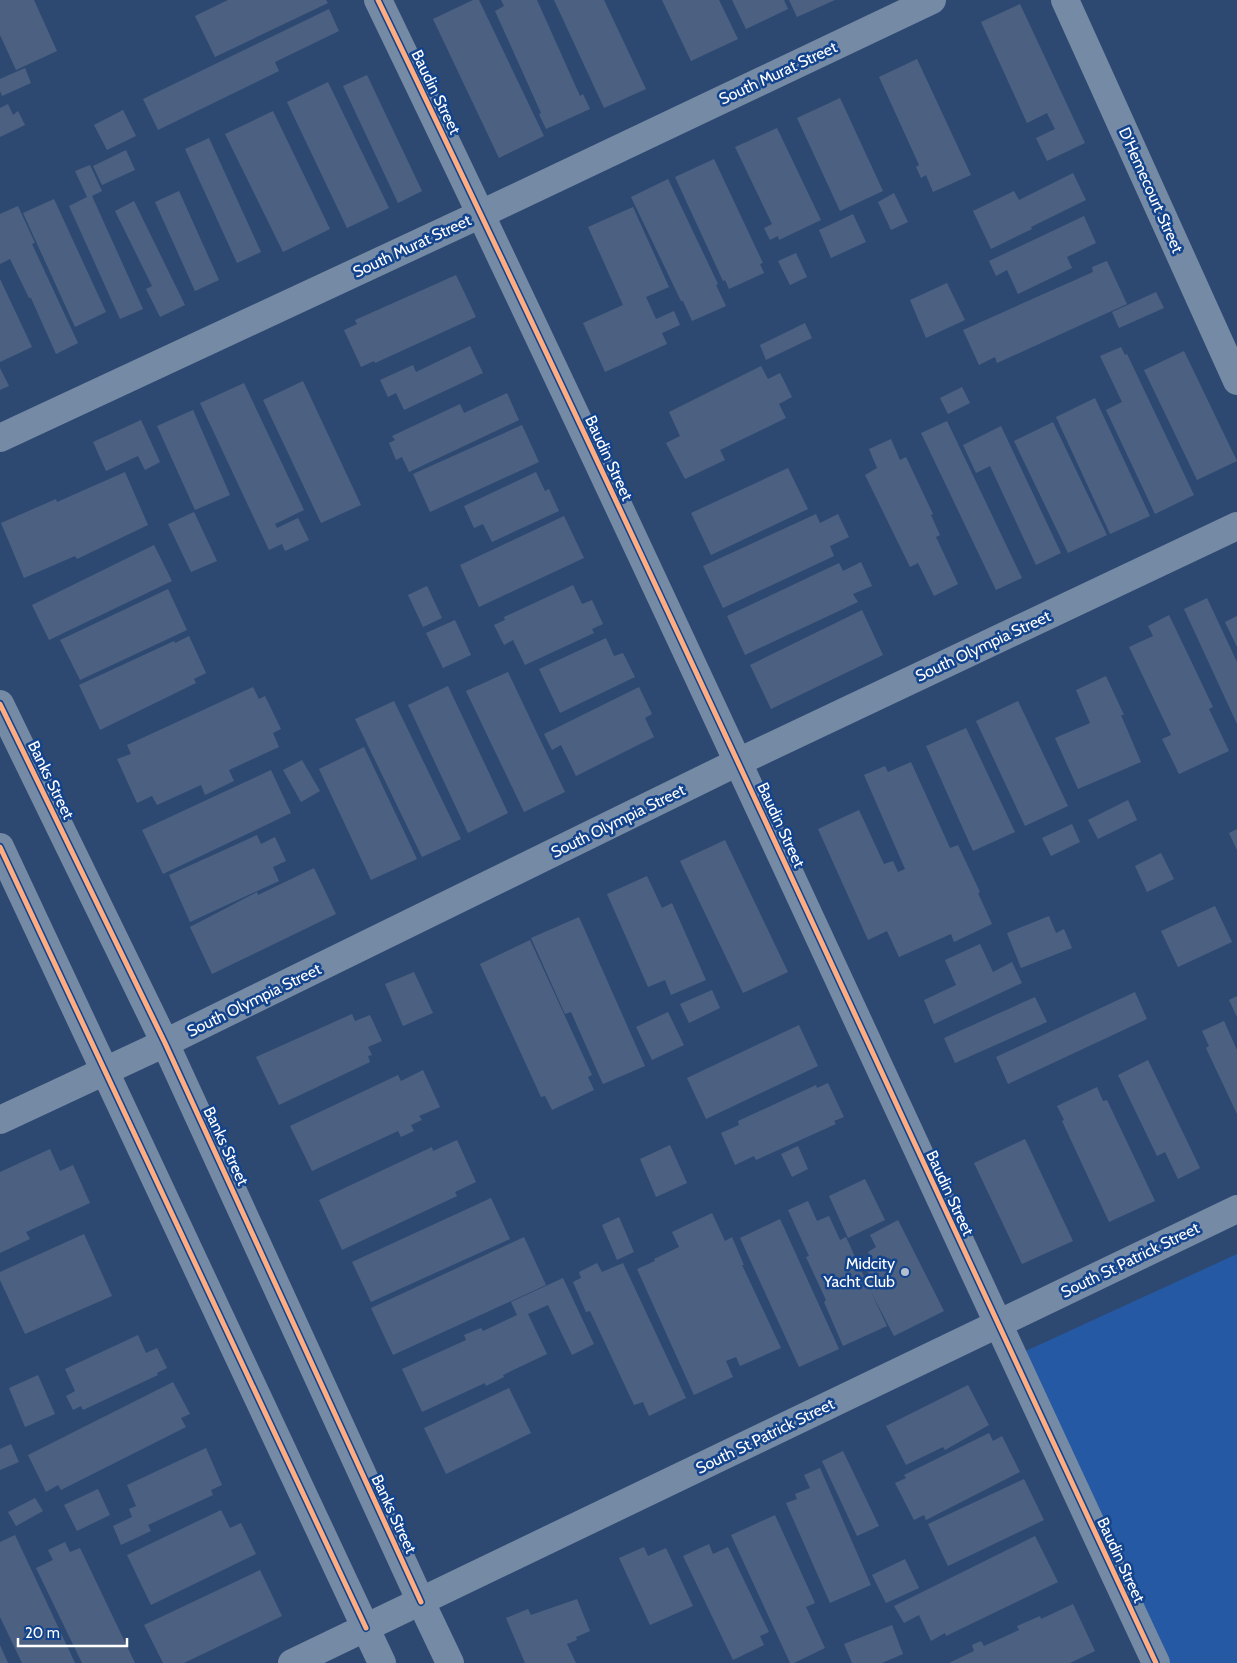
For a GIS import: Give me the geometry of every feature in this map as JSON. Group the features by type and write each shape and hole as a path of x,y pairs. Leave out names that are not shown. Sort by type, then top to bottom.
{"street":[{"name":"Baudin Street","path":"378,0 481,214 738,762 997,1324 1156,1663"},
{"name":"South Murat Street","path":"0,438 481,214 932,0"},
{"name":"D'Hemecourt Street","path":"1065,0 1237,381"},
{"name":"South Olympia Street","path":"0,1120 165,1043 738,762 1237,526"},
{"name":"Banks Street","path":"0,704 165,1043 450,1663"},
{"path":"0,847 382,1663"},
{"name":"South St Patrick Street","path":"292,1663 1237,1209"}],"shaded area":[{"path":"1237,1254 1237,1663 1156,1663 1013,1357"}],"building":[{"path":"0,0 34,0 57,51 16,70 0,35"},
{"path":"228,0 326,0 328,3 215,57 195,16"},
{"path":"473,0 479,0 544,136 499,158 433,19"},
{"path":"501,0 537,0 580,96 583,94 590,109 546,129 539,114 541,113 495,11 504,6"},
{"path":"554,0 604,0 646,89 604,108"},
{"path":"662,0 719,0 738,39 691,61"},
{"path":"732,0 784,0 788,9 746,29"},
{"path":"789,0 835,0 797,17"},
{"path":"1020,4 1085,143 1047,161 1036,138 1055,129 1047,113 1027,123 981,22"},
{"path":"329,9 339,31 275,62 279,71 158,130 143,99"},
{"path":"917,59 971,175 933,192 926,175 921,178 916,167 919,165 879,77"},
{"path":"25,68 31,83 2,96 0,79"},
{"path":"367,75 422,191 398,203 343,86"},
{"path":"328,82 389,208 347,228 287,102"},
{"path":"840,98 883,191 840,211 797,118"},
{"path":"8,104 13,115 18,111 25,125 0,137 0,108"},
{"path":"123,110 136,136 107,150 94,125"},
{"path":"273,111 330,229 283,252 225,134"},
{"path":"777,128 821,220 779,240 778,236 770,240 764,228 772,224 735,147"},
{"path":"209,138 261,252 237,263 185,149"},
{"path":"126,150 135,170 102,185 93,166"},
{"path":"714,159 763,263 760,264 764,273 729,289 725,280 723,281 675,177"},
{"path":"90,165 102,191 92,196 143,309 120,319 69,206 87,197 75,171"},
{"path":"1073,173 1086,200 991,249 973,211 1014,191 1019,200"},
{"path":"668,179 718,284 716,285 726,306 692,321 631,197"},
{"path":"179,191 219,280 195,291 155,202"},
{"path":"894,193 908,222 891,230 878,202"},
{"path":"54,199 106,312 75,327 23,213"},
{"path":"134,201 185,305 160,317 146,289 152,286 115,211"},
{"path":"18,206 35,243 32,244 78,343 56,354 31,298 29,298 10,259 0,264 0,214"},
{"path":"633,207 669,287 646,297 656,319 674,311 680,325 662,333 667,344 605,372 583,323 623,305 588,227"},
{"path":"853,214 866,242 831,258 819,230"},
{"path":"1084,216 1096,243 1067,257 1072,268 1018,294 1007,270 996,276 989,261"},
{"path":"796,253 807,277 790,285 778,261"},
{"path":"1107,261 1127,304 997,363 995,357 979,365 963,330 1093,272 1092,267"},
{"path":"456,275 476,317 375,363 374,361 361,367 344,330 357,324 355,320"},
{"path":"0,279 32,347 0,362"},
{"path":"947,283 965,320 926,338 910,300"},
{"path":"1156,292 1164,308 1119,328 1112,312"},
{"path":"805,323 812,338 766,360 760,345"},
{"path":"470,346 483,373 404,410 396,393 388,397 380,380 413,365 416,372"},
{"path":"1121,347 1125,355 1127,354 1194,495 1155,514 1106,410 1122,402 1100,356"},
{"path":"1184,351 1237,461 1197,480 1144,370"},
{"path":"761,366 768,379 780,373 792,397 779,404 786,418 720,450 725,460 685,479 666,443 680,436 669,412"},
{"path":"0,368 9,386 0,390"},
{"path":"303,381 361,505 321,523 263,400"},
{"path":"244,383 304,510 275,524 277,528 298,518 309,540 285,551 282,544 269,550 200,403"},
{"path":"962,387 970,403 948,414 940,398"},
{"path":"507,393 519,420 409,472 402,457 396,460 389,443 395,440 392,436 460,404 464,413"},
{"path":"1095,398 1150,516 1110,534 1056,417"},
{"path":"193,410 230,495 195,510 157,426"},
{"path":"141,420 160,462 145,470 138,456 106,471 93,442"},
{"path":"947,421 1022,578 996,590 921,433"},
{"path":"1053,422 1107,535 1068,553 1014,441"},
{"path":"522,425 539,462 430,512 413,474"},
{"path":"1001,426 1061,553 1036,565 990,466 976,473 963,445"},
{"path":"891,439 900,460 906,457 933,514 931,515 940,535 936,537 958,584 934,596 918,563 910,567 865,475 877,468 869,449"},
{"path":"788,468 808,509 711,555 691,513"},
{"path":"125,472 148,525 77,559 75,556 24,578 1,523 56,499 57,502"},
{"path":"536,472 545,491 549,489 559,511 492,542 483,524 474,528 464,506"},
{"path":"194,512 217,561 191,572 168,524"},
{"path":"816,514 820,523 838,514 849,537 830,546 834,556 723,608 703,566"},
{"path":"564,516 584,558 479,607 460,565"},
{"path":"154,545 172,581 49,640 32,605"},
{"path":"861,562 872,586 853,594 858,602 745,655 727,616 839,563 843,571"},
{"path":"573,585 582,604 592,600 603,624 592,629 594,633 525,665 513,640 504,645 494,625 505,620 504,617"},
{"path":"427,586 442,618 423,627 408,595"},
{"path":"168,589 187,630 80,680 60,640"},
{"path":"1207,598 1237,662 1237,724 1184,609"},
{"path":"862,610 883,655 771,709 750,665"},
{"path":"1169,615 1213,707 1209,709 1229,751 1179,774 1162,739 1171,735 1129,647 1153,636 1148,626"},
{"path":"1237,616 1237,647 1225,622"},
{"path":"455,620 471,655 443,668 426,633"},
{"path":"189,636 206,673 194,679 196,683 100,730 79,685 174,641 175,643"},
{"path":"606,638 614,656 623,653 635,677 560,713 539,669"},
{"path":"508,672 565,792 524,812 466,691"},
{"path":"1106,676 1124,715 1121,715 1141,762 1078,789 1055,738 1090,723 1076,690"},
{"path":"448,686 508,813 468,833 408,705"},
{"path":"253,687 259,699 265,696 281,729 273,733 279,747 229,770 234,781 205,795 201,785 157,805 152,796 137,803 117,759 131,754 127,745"},
{"path":"639,687 652,714 645,718 654,737 576,776 561,745 552,750 544,734"},
{"path":"394,701 461,839 422,857 355,719"},
{"path":"1018,701 1068,806 1025,826 976,721"},
{"path":"966,728 1015,832 973,851 926,746"},
{"path":"364,747 417,859 371,880 319,769"},
{"path":"302,760 320,791 301,802 283,770"},
{"path":"911,762 950,848 958,845 980,892 978,893 992,924 954,942 951,934 899,957 887,931 868,940 818,829 859,810 884,864 893,861 898,872 905,869 864,775 885,766 888,772"},
{"path":"271,770 291,813 163,874 142,830"},
{"path":"1128,800 1137,820 1098,839 1088,820"},
{"path":"1072,824 1080,842 1051,856 1042,838"},
{"path":"1237,829 1237,850 1229,833"},
{"path":"257,835 261,844 275,837 286,861 273,867 279,881 190,922 169,875"},
{"path":"725,840 788,972 743,993 680,861"},
{"path":"1161,853 1174,879 1147,892 1135,866"},
{"path":"314,868 336,914 212,974 190,927 257,892 258,895"},
{"path":"647,876 662,908 672,903 706,980 671,995 665,980 648,987 607,894"},
{"path":"1215,906 1232,942 1178,967 1161,931"},
{"path":"1049,916 1056,933 1064,929 1072,948 1021,968 1007,933"},
{"path":"579,917 645,1066 603,1084 571,1012 565,1014 531,938"},
{"path":"530,940 592,1075 588,1077 594,1090 552,1110 545,1096 541,1097 480,964"},
{"path":"980,944 993,972 1012,962 1022,983 934,1024 924,1000 956,985 945,960"},
{"path":"414,972 433,1013 403,1026 385,984"},
{"path":"712,990 720,1008 689,1023 680,1004"},
{"path":"1135,992 1147,1019 1008,1084 996,1057"},
{"path":"1237,996 1237,1017 1229,1000"},
{"path":"1035,997 1047,1022 955,1063 944,1038"},
{"path":"668,1012 684,1045 652,1060 636,1027"},
{"path":"352,1014 355,1021 370,1015 382,1041 368,1047 372,1055 368,1056 370,1062 279,1105 256,1057"},
{"path":"1224,1021 1237,1050 1237,1114 1206,1048 1209,1046 1202,1031"},
{"path":"799,1025 818,1066 706,1119 687,1078"},
{"path":"1148,1060 1200,1168 1178,1179 1165,1152 1157,1156 1118,1075"},
{"path":"423,1070 440,1107 419,1116 422,1120 411,1125 414,1131 401,1137 398,1131 312,1171 290,1126 398,1075 401,1081"},
{"path":"828,1083 844,1117 834,1121 836,1124 756,1160 754,1156 735,1165 721,1133 739,1125 738,1121 816,1085 817,1088"},
{"path":"1097,1087 1103,1101 1107,1100 1155,1201 1109,1222 1062,1121 1064,1120 1057,1106"},
{"path":"1025,1139 1073,1241 1022,1264 974,1163"},
{"path":"457,1140 476,1182 455,1192 457,1196 342,1250 319,1200 432,1147 433,1151"},
{"path":"670,1145 687,1183 656,1197 640,1159"},
{"path":"798,1146 808,1169 792,1177 781,1154"},
{"path":"50,1149 60,1171 73,1165 90,1203 26,1232 30,1239 0,1253 0,1172"},
{"path":"865,1179 885,1220 848,1238 829,1196"},
{"path":"491,1198 510,1239 371,1302 352,1262"},
{"path":"808,1201 817,1221 829,1216 840,1240 846,1237 866,1281 871,1278 865,1267 873,1263 868,1252 876,1247 870,1235 898,1220 944,1311 894,1336 871,1292 887,1326 843,1346 824,1302 826,1300 806,1257 809,1256 788,1210"},
{"path":"712,1213 725,1241 732,1237 744,1265 742,1265 781,1348 740,1366 736,1357 726,1361 733,1377 694,1395 637,1269 679,1247 672,1232"},
{"path":"619,1217 634,1252 617,1260 602,1225"},
{"path":"780,1219 839,1349 799,1367 740,1238"},
{"path":"84,1234 112,1296 25,1334 0,1280 0,1272"},
{"path":"524,1237 546,1285 393,1355 371,1308"},
{"path":"597,1263 602,1272 623,1263 686,1398 649,1416 643,1402 634,1405 590,1311 586,1312 573,1282 581,1278 579,1272"},
{"path":"563,1278 594,1344 572,1355 548,1305 528,1314 547,1354 503,1375 504,1377 486,1386 485,1383 422,1412 402,1369 466,1340 464,1335 481,1328 483,1331 517,1315 511,1302"},
{"path":"138,1335 146,1353 157,1348 167,1368 157,1373 158,1375 83,1410 81,1406 73,1410 66,1396 75,1391 65,1369"},
{"path":"38,1375 55,1414 25,1427 9,1388"},
{"path":"173,1382 190,1414 181,1418 186,1427 61,1490 58,1485 46,1492 28,1455"},
{"path":"968,1385 989,1425 945,1450 943,1447 906,1465 886,1426"},
{"path":"509,1388 531,1433 446,1474 424,1428"},
{"path":"989,1433 993,1441 1002,1436 1020,1472 926,1520 924,1515 914,1520 895,1483 906,1478 904,1475"},
{"path":"11,1444 19,1462 0,1470 0,1449"},
{"path":"206,1448 222,1485 211,1490 213,1495 148,1525 151,1531 121,1545 113,1526 132,1517 129,1509 136,1506 127,1485"},
{"path":"843,1451 879,1526 857,1536 822,1461"},
{"path":"820,1468 871,1585 830,1603 786,1503 797,1499 795,1494 810,1488 804,1475"},
{"path":"1024,1479 1044,1520 948,1566 928,1524"},
{"path":"98,1489 110,1515 77,1531 64,1505"},
{"path":"35,1498 43,1511 16,1526 8,1512"},
{"path":"221,1510 230,1528 241,1523 256,1554 151,1605 127,1555"},
{"path":"775,1515 815,1603 806,1607 825,1648 794,1663 790,1663 731,1535"},
{"path":"15,1535 75,1663 22,1663 0,1617 0,1542"},
{"path":"1035,1536 1058,1582 946,1636 945,1633 931,1641 919,1615 904,1623 894,1606"},
{"path":"65,1542 70,1552 80,1548 135,1663 82,1663 36,1568 53,1560 48,1550"},
{"path":"709,1544 713,1554 728,1547 769,1632 760,1636 764,1645 733,1660 683,1556"},
{"path":"644,1547 648,1556 666,1548 693,1606 650,1625 619,1558"},
{"path":"905,1559 919,1588 886,1603 872,1575"},
{"path":"260,1570 282,1616 184,1663 163,1663 144,1625"},
{"path":"577,1599 590,1631 576,1637 577,1640 567,1644 576,1663 525,1663 506,1618 528,1609 531,1615"},
{"path":"1073,1604 1095,1651 1070,1663 949,1663 974,1651 972,1645 981,1641 984,1646 1019,1630 1017,1626 1040,1616 1041,1619"},
{"path":"892,1625 903,1654 882,1663 852,1663 844,1644"},
{"path":"0,1645 8,1663 0,1663"}],"cycle path":[{"path":"378,0 673,622 1156,1663"},
{"path":"0,704 165,1043 421,1602"},
{"path":"0,847 366,1628"}],"place":[{"name":"Midcity Yacht Club","path":"905,1272"}]}
